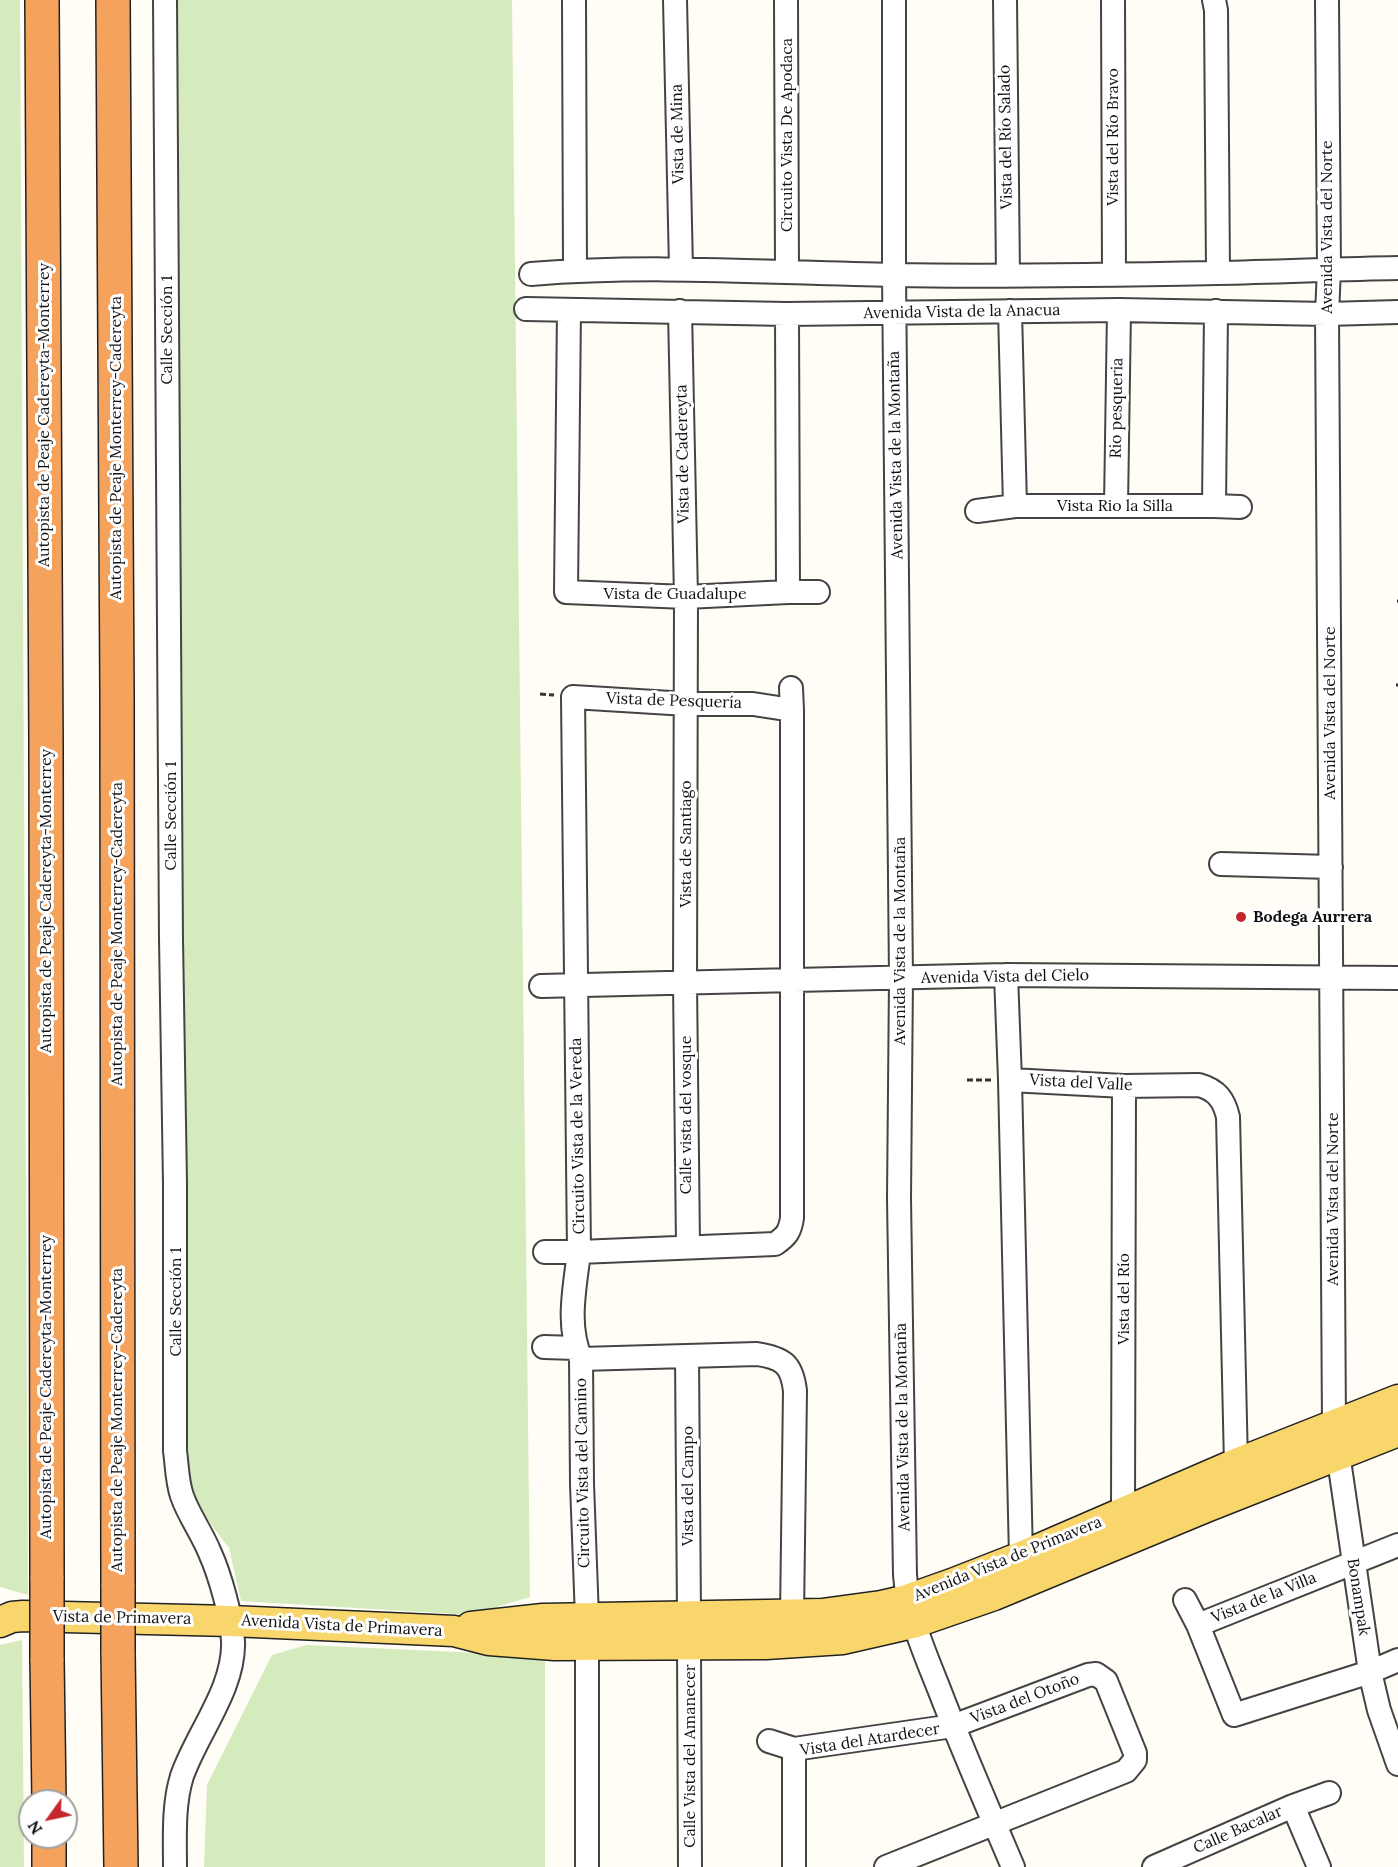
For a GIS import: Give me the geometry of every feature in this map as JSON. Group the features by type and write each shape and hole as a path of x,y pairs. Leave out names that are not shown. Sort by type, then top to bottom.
{"highway":[{"name":"Autopista de Peaje Cadereyta-Monterrey","path":"42,0 46,718 46,1579 49,1789"},
{"name":"Autopista de Peaje Monterrey-Cadereyta","path":"113,0 120,1867"},
{"path":"49,1849 49,1867"}],"main road":[{"name":"Avenida Vista de Primavera","path":"689,1630 766,1644 833,1640 875,1633 910,1611 1123,1511 1398,1400"},
{"name":"Avenida Vista de Primavera","path":"231,1621 454,1631 481,1639 506,1642 586,1631 689,1630 792,1616 851,1611 910,1611 994,1595 1398,1431"},
{"name":"Vista de Primavera","path":"3,1615 231,1621"}],"street":[{"name":"Calle Sección 1","path":"165,0 175,1451 181,1493 188,1512 210,1552 231,1621 233,1641 230,1673 181,1779 177,1801 175,1867"},
{"path":"574,0 575,270"},
{"name":"Vista de Mina","path":"675,0 681,268"},
{"name":"Circuito Vista De Apodaca","path":"786,0 787,271"},
{"name":"Avenida Vista de la Montaña","path":"894,0 894,275 901,978 899,1199 905,1575 910,1611 953,1726 1012,1865"},
{"name":"Vista del Río Salado","path":"1005,0 1008,275"},
{"name":"Vista del Río Bravo","path":"1113,0 1114,273"},
{"path":"1214,0 1216,10 1218,273"},
{"name":"Avenida Vista del Norte","path":"1327,0 1334,1426"},
{"path":"531,274 575,270 681,268 894,275 1218,273 1398,268"},
{"name":"Avenida Vista de la Anacua","path":"526,309 787,314 1119,310 1327,314 1398,312"},
{"name":"Vista de Guadalupe","path":"568,310 566,592 686,597 818,592"},
{"name":"Rio pesqueria","path":"1116,506 1119,310"},
{"name":"Vista de Cadereyta","path":"680,311 687,704"},
{"path":"1010,311 1015,506"},
{"path":"1214,506 1216,311"},
{"path":"787,314 788,592"},
{"name":"Vista Rio la Silla","path":"977,511 1015,506 1240,507"},
{"path":"791,688 791,980"},
{"name":"Vista de Pesquería","path":"577,985 573,697 687,704 753,704 792,710"},
{"name":"Vista de Santiago","path":"685,983 687,704"},
{"path":"1221,864 1331,867"},
{"path":"1006,975 1010,1080"},
{"name":"Avenida Vista del Cielo","path":"541,986 1006,975 1398,978"},
{"name":"Circuito Vista de la Vereda","path":"577,985 579,1252 688,1246 769,1245 784,1238 790,1230 792,1218 791,980"},
{"name":"Calle vista del vosque","path":"685,983 688,1246"},
{"name":"Vista del Valle","path":"1021,1557 1010,1080 1124,1086 1199,1085 1211,1088 1219,1095 1228,1118 1236,1464"},
{"name":"Vista del Río","path":"1123,1511 1124,1086"},
{"path":"544,1347 578,1353 573,1338 573,1309 579,1252 545,1252"},
{"name":"Circuito Vista del Camino","path":"586,1631 578,1353 768,1356 785,1363 793,1377 792,1616"},
{"name":"Vista del Campo","path":"687,1356 689,1630"},
{"name":"Bonampak","path":"1334,1426 1370,1672 1379,1710 1398,1764"},
{"name":"Vista de la Villa","path":"1398,1545 1198,1625 1237,1725 1398,1660"},
{"path":"1185,1600 1198,1625"},
{"name":"Calle Vista del Amanecer","path":"689,1630 690,1867"},
{"path":"586,1631 586,1867"},
{"name":"Vista del Otoño","path":"953,1726 1088,1675 1096,1674 1101,1677 1110,1689 1135,1753 1132,1766 1117,1776 994,1824"},
{"name":"Vista del Atardecer","path":"794,1867 794,1749 953,1726"},
{"path":"769,1741 794,1749"},
{"path":"1293,1806 1329,1793"},
{"name":"Calle Bacalar","path":"1154,1867 1293,1806 1319,1867"},
{"path":"886,1867 994,1824"}],"green space":[{"path":"0,0 20,0 28,1595 0,1587"},
{"path":"174,0 512,0 530,1597 470,1615 241,1601 229,1548 198,1507 183,1468"},
{"path":"22,1640 23,1789 18,1789 18,1849 24,1849 24,1867 0,1867 0,1645"},
{"path":"306,1645 545,1656 545,1867 204,1867 207,1785 272,1655"}],"place":[{"name":"Bodega Aurrera","path":"1241,917"}]}
